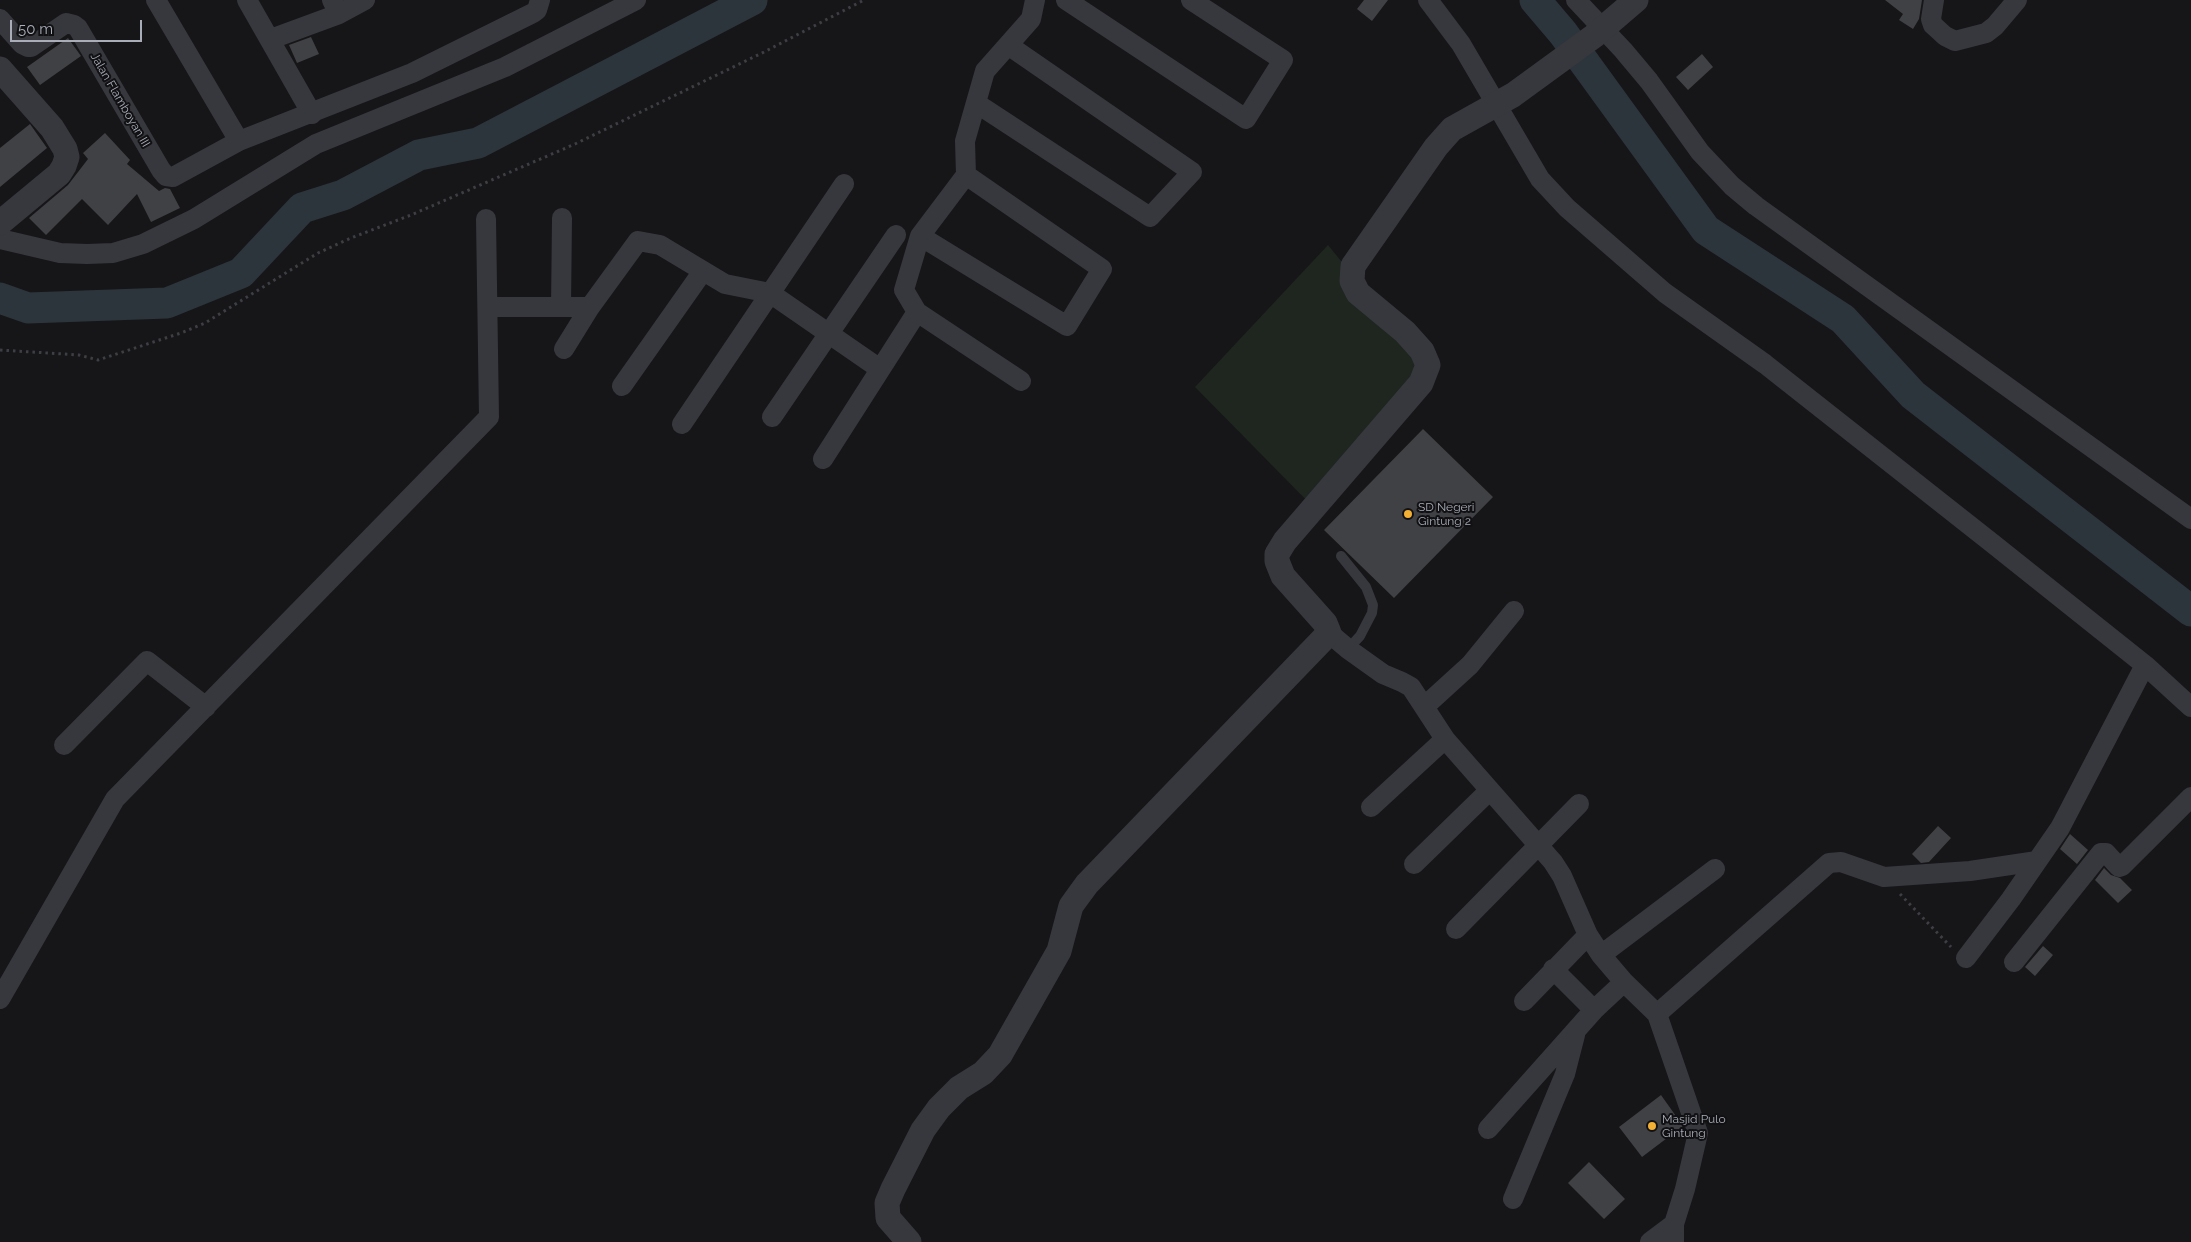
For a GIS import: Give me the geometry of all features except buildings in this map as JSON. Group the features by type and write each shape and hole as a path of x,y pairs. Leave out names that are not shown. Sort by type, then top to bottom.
{"street":[{"path":"156,0 239,141 312,114 412,73 533,13 537,10 540,0"},
{"path":"247,0 271,39 312,114"},
{"path":"271,39 335,7 366,0"},
{"path":"0,239 60,253 87,254 113,253 143,244 194,219 316,144 505,67 636,0"},
{"path":"1021,381 917,312 904,290 920,236 966,175 965,141 985,71 1031,19 1035,0"},
{"path":"1066,0 1246,120 1283,60 1191,0"},
{"path":"1428,0 1505,100 1533,166 1552,193 1628,263 1665,293 1765,364 1854,433 2145,665 2191,707"},
{"path":"1576,0 1598,32 1648,81 1700,152 1732,186 2191,519"},
{"path":"1636,0 1598,32 1505,100 1452,129 1436,148 1353,266 1352,281 1358,292 1409,337 1422,352 1428,365 1421,383 1285,541 1277,554 1277,561 1283,576 1325,623 1329,633 1348,650 1383,674 1407,684 1425,706 1445,739 1489,791 1538,844 1562,876 1588,935 1601,955 1624,982 1657,1014 1698,1133 1674,1233 1650,1242"},
{"path":"1934,0 1931,19 1933,25 1945,36 1955,41 1986,33 1995,26 2017,0"},
{"name":"Jalan Flamboyan III","path":"0,19 22,44 28,47 31,47 66,23 74,24 160,170 169,176 173,177 239,141"},
{"path":"976,103 1150,218 1192,172 1008,45"},
{"path":"0,69 52,128 65,149 67,156 59,174 0,224"},
{"path":"920,236 1067,326 1102,269 966,175"},
{"path":"682,424 844,184"},
{"path":"561,307 562,218"},
{"path":"0,999 115,799 489,417 486,219"},
{"path":"772,417 896,236"},
{"path":"564,349 590,307 638,241 660,245 725,284 770,293 880,369"},
{"path":"622,386 703,271"},
{"path":"488,307 590,307"},
{"path":"823,459 917,312"},
{"path":"1425,706 1470,666 1514,611"},
{"path":"909,1242 888,1218 887,1203 892,1188 923,1130 939,1108 959,1088 984,1073 1000,1055 1059,951 1071,906 1087,884 1329,633"},
{"path":"64,745 147,661 206,707"},
{"path":"1966,958 2011,899 2060,828 2145,665"},
{"path":"1371,807 1445,739"},
{"path":"1414,864 1489,791"},
{"path":"2014,962 2102,853 2106,853 2119,867 2122,866 2191,797"},
{"path":"1456,929 1579,804"},
{"path":"1657,1014 1829,863 1841,862 1884,877 1970,871 2036,861"},
{"path":"1601,955 1714,869"},
{"path":"1524,1001 1588,935"},
{"path":"1553,969 1594,1010"},
{"path":"1488,1128 1594,1010 1624,982"},
{"path":"1513,1199 1565,1074 1575,1033"}],"lane":[{"path":"1341,556 1366,586 1373,605 1372,613 1360,636 1348,650"}],"path":[{"path":"0,350 79,355 98,360 181,333 205,323 318,254 351,238 411,215 574,144 764,52 864,0"},
{"path":"1884,877 1959,956 1966,958"}],"shaded area":[{"path":"1328,245 1434,375 1318,512 1195,387"}],"waterway":[{"path":"0,298 28,308 167,303 241,273 302,208 343,195 419,155 478,143 752,0"},
{"path":"1535,0 1563,33 1706,230 1843,319 1913,395 2191,611"}],"place":[{"name":"SD Negeri Gintung 2","path":"1408,514"},
{"name":"Masjid Pulo Gintung","path":"1652,1126"}]}
